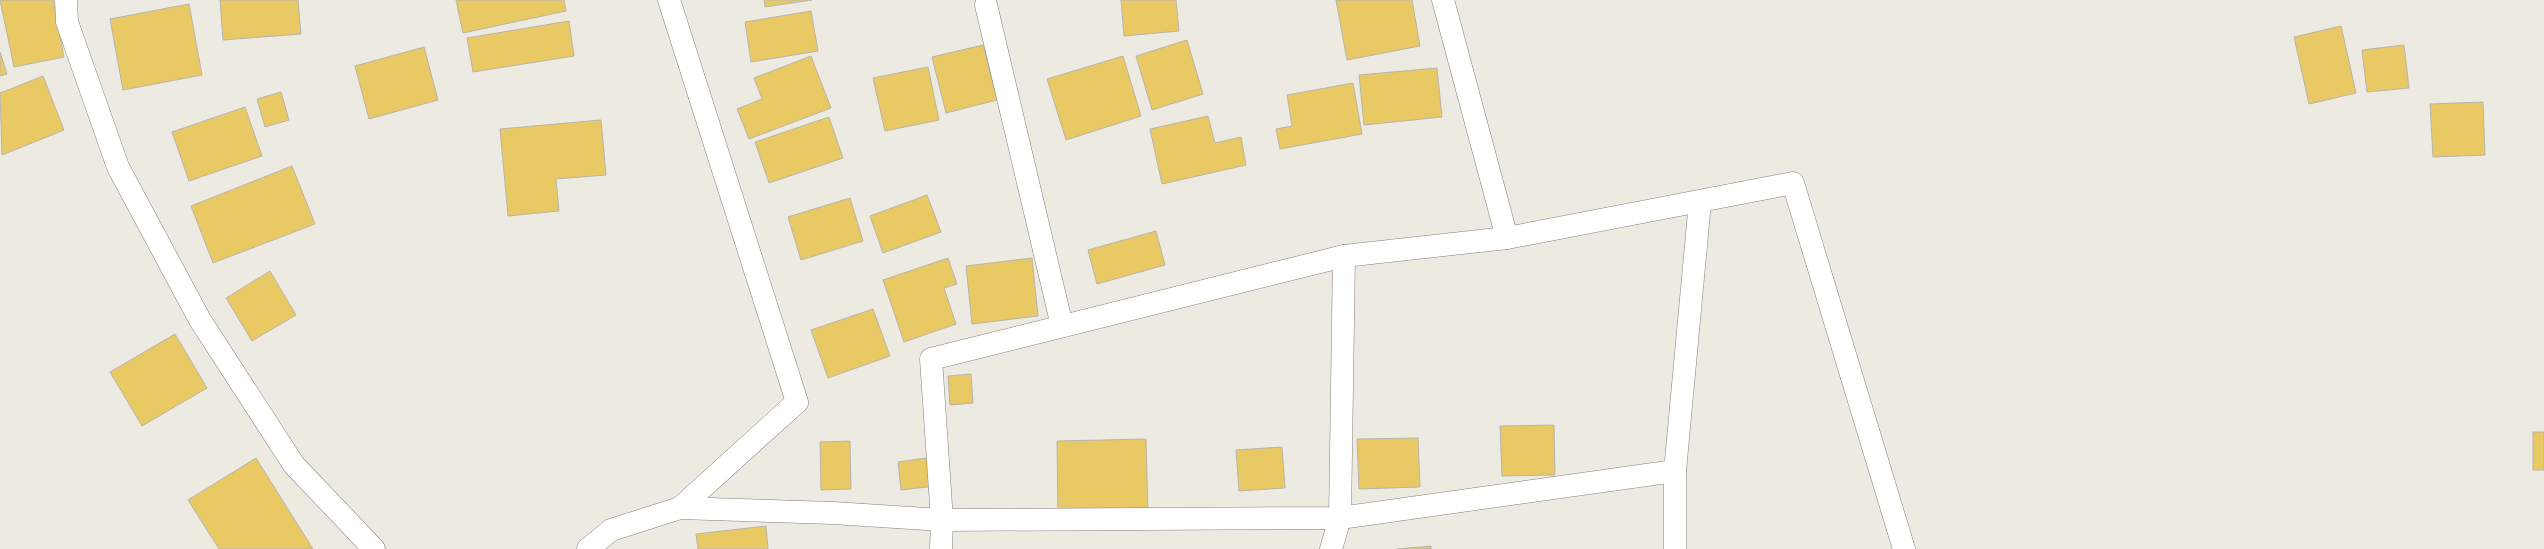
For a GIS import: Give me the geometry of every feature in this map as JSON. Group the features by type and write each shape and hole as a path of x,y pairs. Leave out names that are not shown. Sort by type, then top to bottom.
{"street":[{"path":"66,0 67,22 118,167 200,320 294,466 374,549"},
{"path":"669,0 797,402 680,508"},
{"path":"1443,0 1507,238"},
{"path":"986,5 1062,326"},
{"path":"941,549 942,520 931,359 1344,256 1507,238 1793,183 1904,549"},
{"path":"1675,549 1675,471 1700,202"},
{"path":"1331,549 1340,518 1344,256"},
{"path":"588,549 610,530 680,508 832,513 942,520 1340,518 1675,471"}],"building":[{"path":"0,0 53,0 64,57 14,67"},
{"path":"220,0 298,0 301,34 223,40"},
{"path":"456,0 564,0 566,11 463,33"},
{"path":"764,0 812,0 765,7"},
{"path":"1121,0 1176,0 1179,31 1124,36"},
{"path":"1336,0 1412,0 1420,46 1347,60"},
{"path":"189,4 202,75 123,90 110,19"},
{"path":"811,11 818,51 751,62 745,22"},
{"path":"569,21 574,56 473,72 467,38"},
{"path":"2341,26 2356,93 2309,104 2294,37"},
{"path":"1187,40 1203,94 1152,110 1136,56"},
{"path":"983,45 997,100 946,113 932,57"},
{"path":"2404,45 2409,88 2367,92 2362,50"},
{"path":"424,47 438,100 369,119 355,66"},
{"path":"0,52 7,74 0,76"},
{"path":"811,56 831,108 749,139 737,109 762,99 754,78"},
{"path":"1123,56 1141,116 1066,140 1047,79"},
{"path":"928,67 939,120 885,131 873,78"},
{"path":"1437,68 1442,117 1364,125 1359,75"},
{"path":"43,76 64,130 2,155 0,93"},
{"path":"1353,83 1362,134 1280,149 1276,129 1292,126 1287,95"},
{"path":"281,92 289,120 265,127 257,99"},
{"path":"2483,102 2485,155 2433,157 2430,104"},
{"path":"245,107 262,156 189,181 172,132"},
{"path":"1208,116 1215,143 1241,137 1246,165 1162,184 1150,129"},
{"path":"829,117 843,158 769,183 755,142"},
{"path":"601,120 606,175 556,179 559,211 508,216 500,129"},
{"path":"292,166 315,224 213,263 191,206"},
{"path":"927,195 941,232 883,253 870,216"},
{"path":"850,198 863,241 801,260 788,217"},
{"path":"1156,231 1165,265 1097,284 1088,250"},
{"path":"948,258 957,284 944,288 956,324 904,342 883,280"},
{"path":"1032,258 1038,316 972,324 966,266"},
{"path":"270,271 296,315 252,341 226,298"},
{"path":"873,309 890,356 828,378 811,330"},
{"path":"175,334 207,388 142,426 110,372"},
{"path":"971,374 973,403 950,405 948,376"},
{"path":"1554,425 1555,475 1502,476 1500,426"},
{"path":"2533,432 2544,432 2544,470 2533,470"},
{"path":"1418,438 1420,487 1359,489 1357,439"},
{"path":"1146,439 1148,517 1058,519 1057,441"},
{"path":"850,441 851,489 821,490 820,442"},
{"path":"1282,447 1285,488 1239,491 1236,450"},
{"path":"933,457 936,486 901,490 898,462"},
{"path":"256,458 313,549 219,549 188,500"},
{"path":"766,526 768,549 698,549 696,534"},
{"path":"1431,546 1431,549 1397,549"}]}
